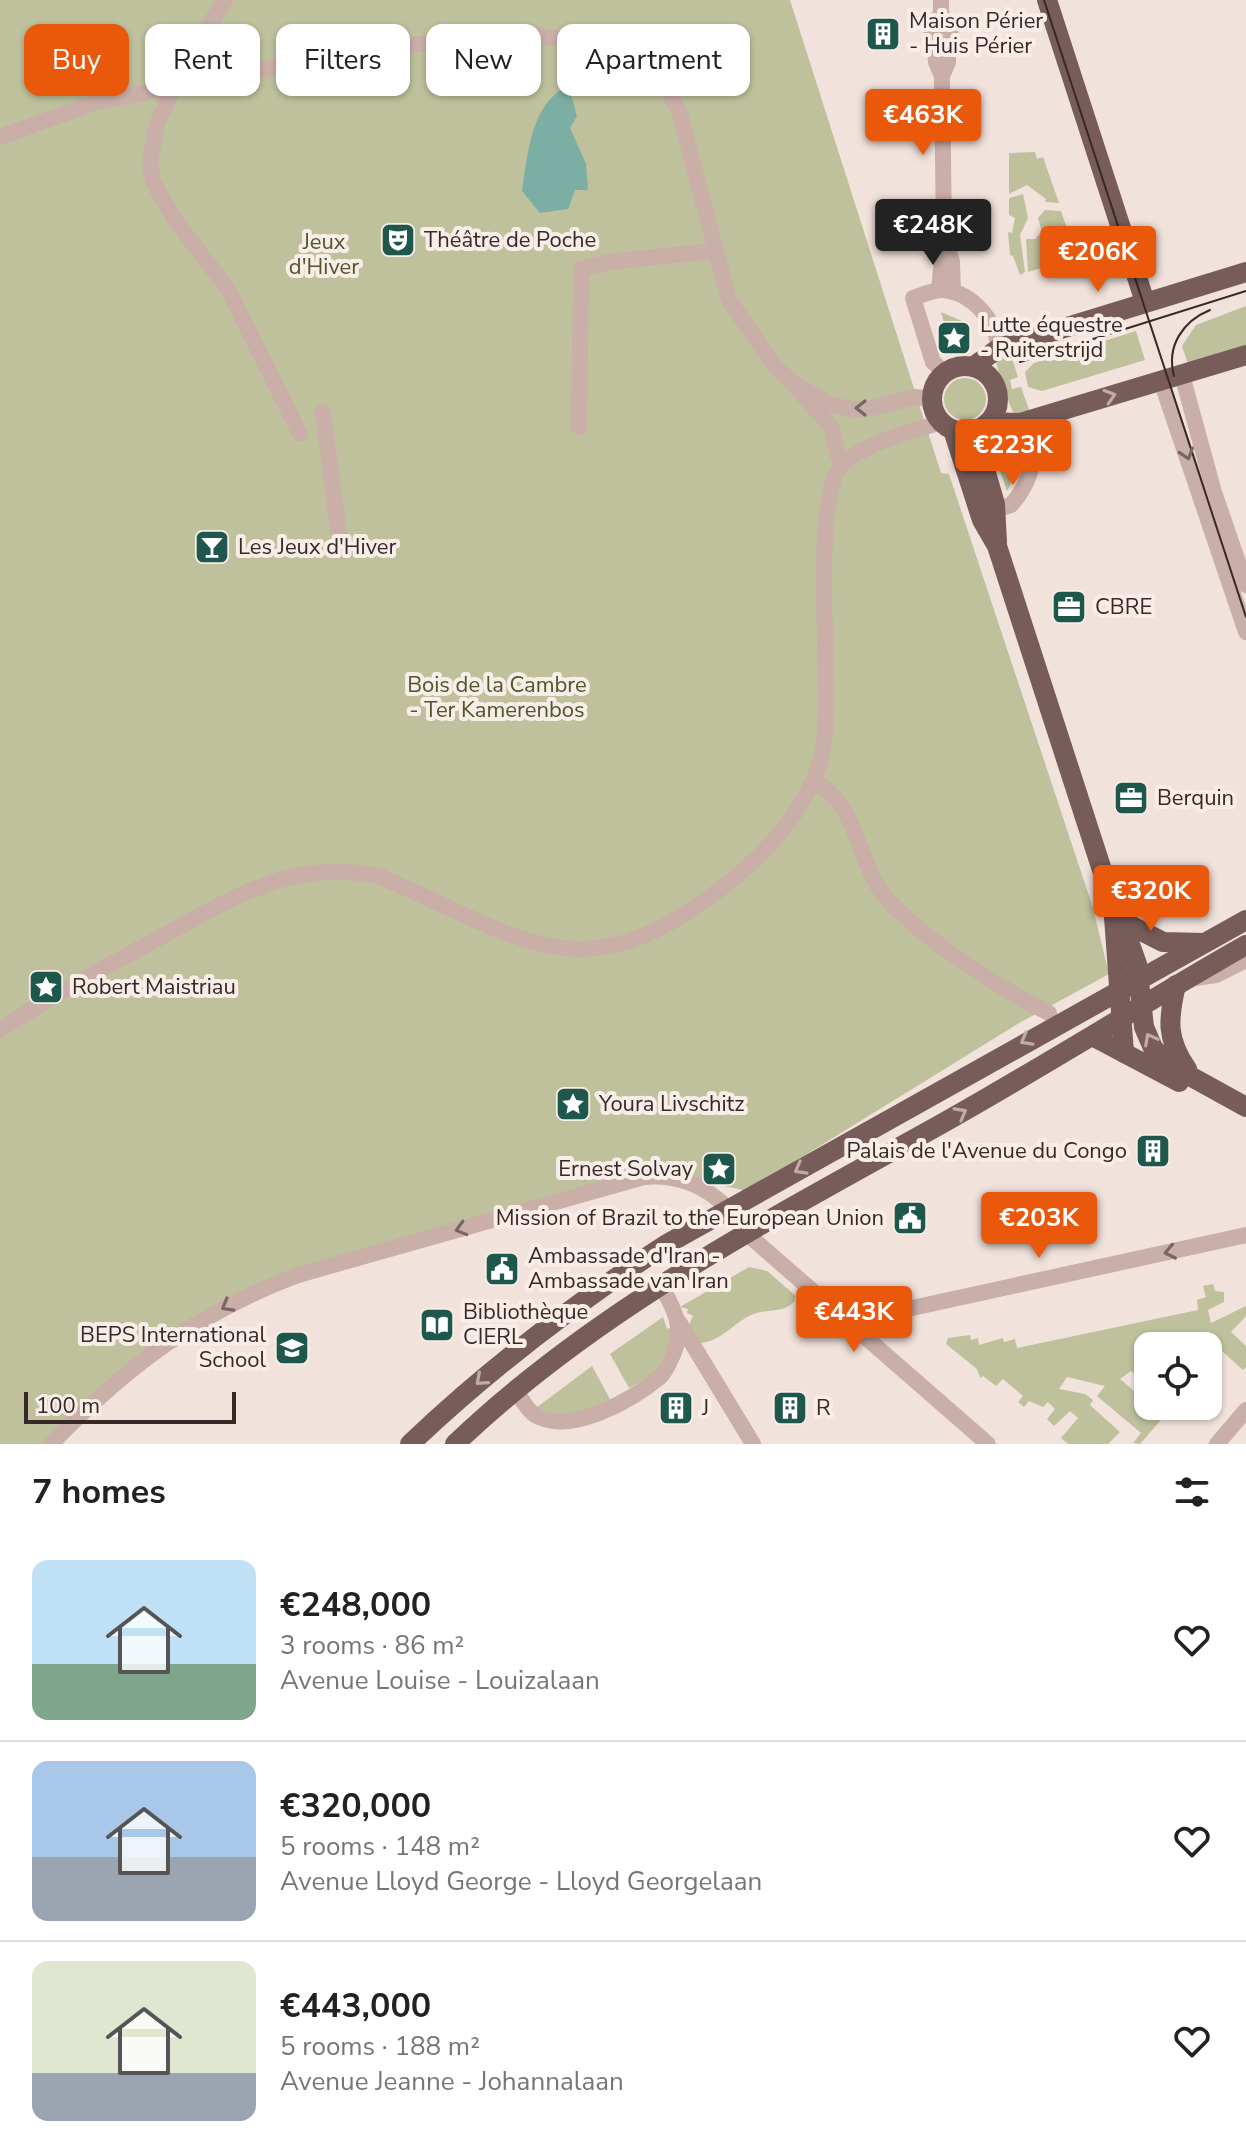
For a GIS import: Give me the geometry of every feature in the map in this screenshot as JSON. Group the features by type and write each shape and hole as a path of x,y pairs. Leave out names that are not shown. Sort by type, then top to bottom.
{"main road":[{"path":"1047,0 1145,302"},
{"path":"1124,1053 1113,904 997,546 982,520 947,426 931,399 934,386 944,372 954,367 974,366 999,348 1246,272"},
{"path":"947,426 967,433 985,425 1020,423 1246,355"},
{"path":"974,366 993,379 998,389 996,412 985,425 980,452 995,504 997,546"},
{"path":"1113,904 1124,922 1139,980 1144,1027 1153,1048 1170,1065 1211,1090"},
{"path":"418,1442 516,1351 612,1279 706,1221 1246,920"},
{"path":"1124,922 1163,942 1204,943"},
{"path":"455,1444 587,1335 660,1285 746,1233 1094,1037 1246,945"},
{"path":"1181,982 1168,1019 1169,1036 1174,1050 1191,1075"},
{"path":"1094,1037 1168,1077 1211,1090 1246,1107"},
{"path":"728,1209 746,1233"}],"street":[{"path":"210,24 225,0"},
{"path":"941,0 941,18 932,24 941,34 936,62 942,76 946,291"},
{"path":"260,69 378,47 472,38 574,38 617,48 646,64 663,81 679,111 713,251 733,310 774,365 831,427 838,455 846,461"},
{"path":"0,137 97,102 145,93"},
{"path":"170,96 152,146 153,182 175,220 228,289 300,434"},
{"path":"579,427 581,269 609,262 713,251"},
{"path":"944,372 933,362 913,298 946,291 969,299 983,312 999,348"},
{"path":"1182,375 1214,492 1246,585"},
{"path":"1161,381 1246,632"},
{"path":"794,384 830,404 864,410 915,397 931,399"},
{"path":"323,412 341,550"},
{"path":"995,504 1001,508 1011,505 1030,476 1032,446 1020,423"},
{"path":"0,1030 40,1002 246,893 286,878 319,872 358,872 385,879 518,939 554,948 591,950 633,941 700,904 741,872 782,831 813,781 824,748 825,521 834,485 846,461 895,434 947,426"},
{"path":"813,781 832,791 840,802 870,874 889,900 954,954 1049,1013"},
{"path":"1181,982 1216,975 1246,960"},
{"path":"51,1444 115,1381 188,1328 248,1294 298,1275 644,1177 667,1175 716,1196 728,1209"},
{"path":"746,1233 988,1444"},
{"path":"858,1330 871,1317 1246,1235"},
{"path":"660,1285 675,1316 753,1444"},
{"path":"516,1391 533,1414 554,1422 578,1421 604,1412 662,1375 679,1337 675,1316"},
{"path":"1217,1444 1246,1410"}],"green space":[{"name":"Bois de la Cambre - Ter Kamerenbos","path":"0,0 790,0 941,473 949,474 1093,908 1109,974 1021,1022 747,1191 680,1176 295,1270 245,1289 183,1329 47,1444 0,1444"},
{"path":"1035,152 1037,159 1043,157 1059,203 1045,202 1046,199 1027,185 1009,194 1009,153"},
{"path":"1023,194 1028,218 1020,235 1025,272 1020,275 1010,255 1008,232 1012,233 1015,218 1009,215 1009,198"},
{"path":"1045,210 1061,211 1077,257 1028,272 1026,239 1035,239 1042,232 1038,218"},
{"path":"1246,306 1246,345 1189,367 1182,346 1196,325"},
{"path":"941,312 962,321 971,335 961,339 958,330 947,333"},
{"path":"1136,331 1145,360 1042,391 1028,387 1025,372 1034,363"},
{"path":"1009,348 1018,377 1010,380 1012,389 1021,387 1031,415 1015,415 1001,379 996,360"},
{"path":"965,378 980,384 986,399 980,414 965,420 950,414 944,399 950,384"},
{"path":"1018,445 1018,472 1007,491 997,462 1005,459 1002,450"},
{"path":"749,1267 767,1271 796,1296 794,1302 785,1308 751,1315 720,1336 700,1343 689,1325 693,1316 687,1313 688,1309 680,1307"},
{"path":"1213,1284 1215,1291 1224,1292 1224,1302 1208,1310 1211,1323 1246,1306 1246,1316 1231,1332 1246,1346 1246,1367 1243,1370 1222,1351 1222,1332 1134,1332 1134,1374 1131,1371 1120,1379 1134,1391 1134,1420 1161,1420 1140,1444 1133,1443 1141,1433 1097,1396 1105,1386 1067,1377 1059,1389 1085,1394 1093,1400 1090,1405 1120,1432 1108,1444 1068,1444 1061,1438 1078,1418 1070,1411 1054,1426 1047,1419 1055,1409 1048,1402 1043,1407 1029,1401 1024,1407 1018,1402 1023,1396 1003,1379 996,1386 983,1376 980,1378 977,1369 946,1344 948,1338 970,1335 971,1340 978,1338 979,1345 1003,1338 1004,1342 1015,1339 1017,1348 1198,1310 1197,1300 1206,1297 1203,1286"},
{"path":"663,1317 667,1329 673,1326 674,1332 656,1374 629,1388 610,1354"},
{"path":"592,1366 610,1399 574,1416 536,1408"}],"water":[{"path":"557,93 557,96 571,96 577,116 570,128 586,164 588,190 575,190 568,209 540,213 522,191 532,134 544,107"}],"tram line":[{"path":"1044,0 1246,617"},
{"path":"1020,362 1246,291"},
{"path":"1174,376 1172,355 1179,336 1192,321 1210,310"}],"place":[{"name":"Maison Périer - Huis Périer","path":"883,34"},
{"name":"Théâtre de Poche","path":"398,240"},
{"name":"Lutte équestre - Ruiterstrijd","path":"954,338"},
{"name":"Les Jeux d'Hiver","path":"212,547"},
{"name":"CBRE","path":"1069,607"},
{"name":"Berquin","path":"1131,798"},
{"name":"Robert Maistriau","path":"46,987"},
{"name":"Youra Livschitz","path":"573,1104"},
{"name":"Palais de l'Avenue du Congo","path":"1153,1151"},
{"name":"Ernest Solvay","path":"719,1169"},
{"name":"Mission of Brazil to the European Union","path":"910,1218"},
{"name":"Ambassade d'Iran - Ambassade van Iran","path":"502,1269"},
{"name":"Bibliothèque CIERL","path":"437,1325"},
{"name":"BEPS International School","path":"292,1348"},
{"name":"J","path":"676,1408"},
{"name":"R","path":"790,1408"}],"park label":[{"name":"Jeux d'Hiver","path":"324,254"}]}
